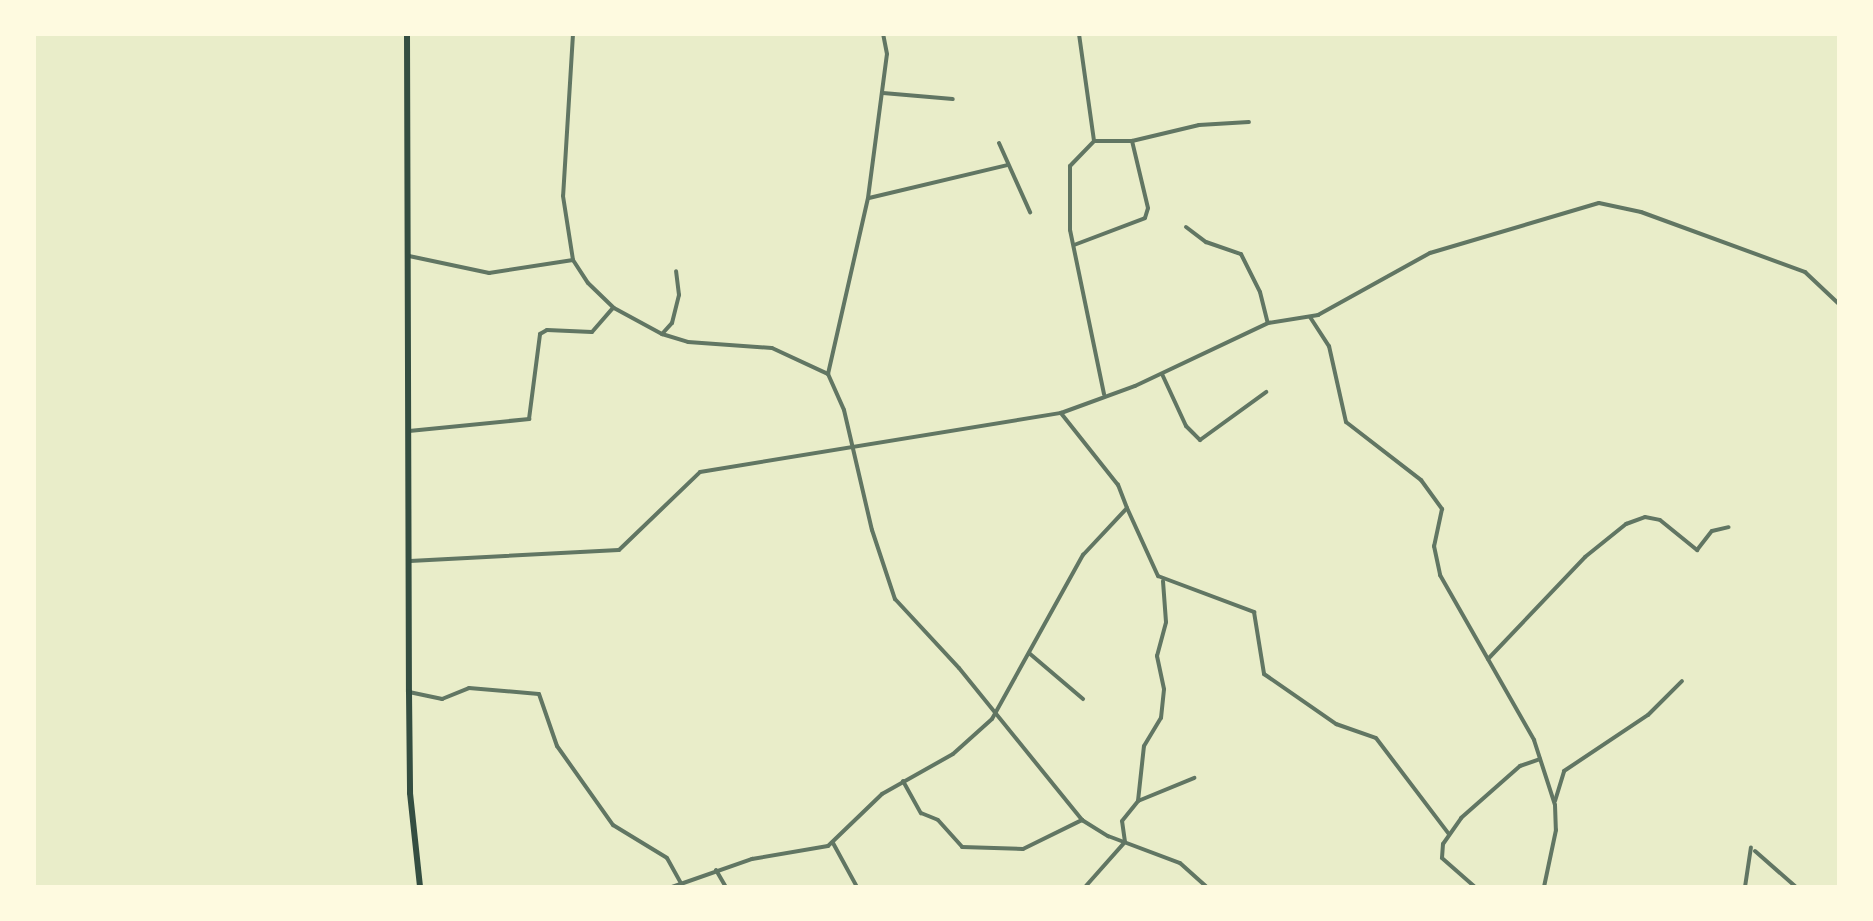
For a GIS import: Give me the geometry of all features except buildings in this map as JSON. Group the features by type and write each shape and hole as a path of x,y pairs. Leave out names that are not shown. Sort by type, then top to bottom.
{"main road":[{"path":"407,34 410,793 420,887"}],"street":[{"path":"573,34 562,160 573,260 614,308 662,334 688,342 772,348 828,374"},
{"path":"883,34 887,54 868,198 836,320 828,374 853,449 895,599 995,711 1082,820 1125,842 1180,863 1207,887"},
{"path":"1079,34 1094,141"},
{"path":"883,93 953,99"},
{"path":"1105,395 1074,245 1070,166 1094,141 1132,141 1199,125 1249,122"},
{"path":"1074,245 1145,218 1148,208 1132,141"},
{"path":"999,143 1030,212"},
{"path":"868,198 1007,165"},
{"path":"410,561 619,550 700,472 853,449 932,431 1061,413 1162,374 1268,323 1310,317 1430,253 1599,203 1641,212 1805,272 1839,304"},
{"path":"1186,227 1206,242 1241,254 1260,292 1268,323"},
{"path":"409,256 489,273 573,260"},
{"path":"662,334 672,323 679,295 676,271"},
{"path":"409,431 529,419 540,334 557,329 592,332 614,308"},
{"path":"1310,317 1329,346 1346,422 1437,498 1442,509 1434,554 1440,575 1540,759 1555,805 1556,830 1544,887"},
{"path":"1162,374 1186,426 1200,440 1266,392"},
{"path":"1061,413 1118,485 1141,547 1163,581 1166,622 1157,656 1164,689 1161,718 1144,746 1138,801"},
{"path":"672,887 716,870 833,843 882,794 953,754 995,711 1083,555 1127,508"},
{"path":"1488,659 1585,557 1626,524 1645,517 1660,520 1697,550 1712,531 1729,527"},
{"path":"1163,581 1213,593 1254,612 1264,674 1336,724 1376,738 1449,834"},
{"path":"1029,653 1083,699"},
{"path":"1555,805 1564,771 1648,715 1682,681"},
{"path":"409,692 442,699 469,688 539,694 557,746 613,825 667,858 681,883"},
{"path":"1475,887 1442,858 1449,834 1520,766 1540,759"},
{"path":"1085,887 1125,842 1122,821 1138,801 1194,778"},
{"path":"903,781 921,813 938,820 962,847 1028,848 1082,820"},
{"path":"833,843 857,887"},
{"path":"1745,887 1753,849 1796,887"},
{"path":"716,870 726,887"}]}
